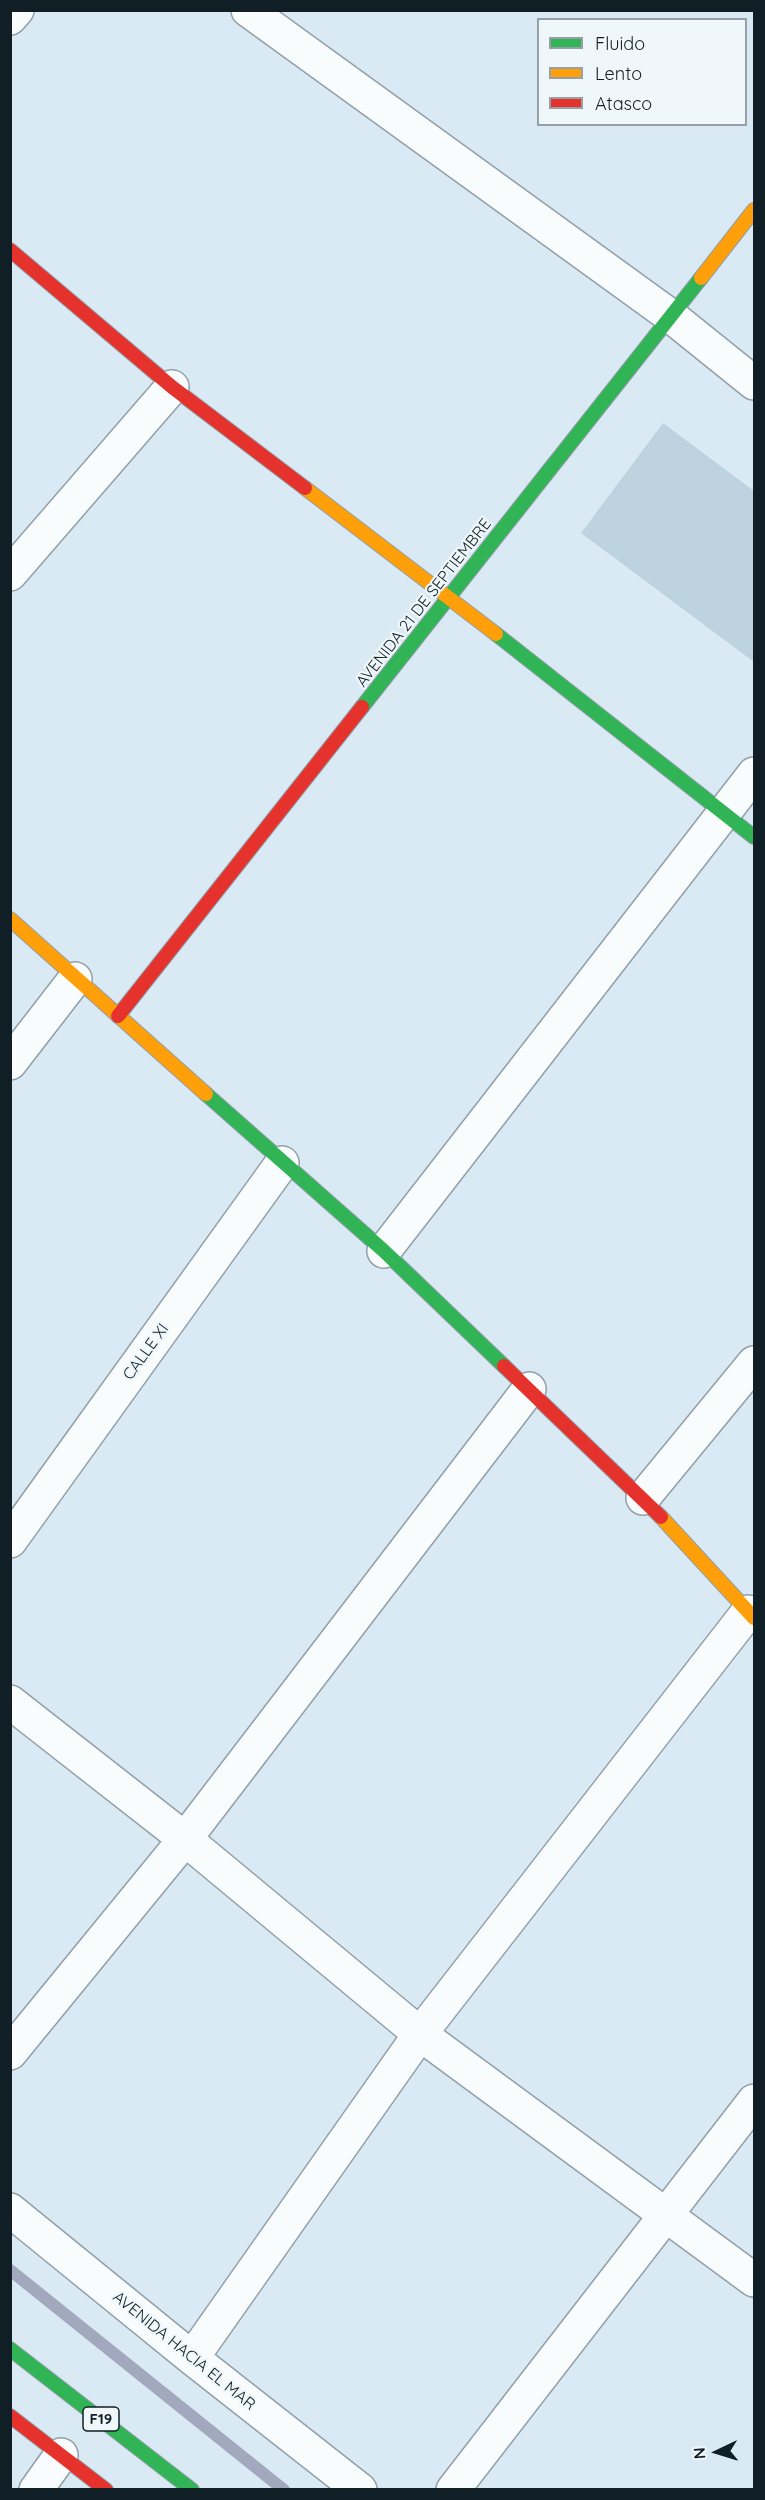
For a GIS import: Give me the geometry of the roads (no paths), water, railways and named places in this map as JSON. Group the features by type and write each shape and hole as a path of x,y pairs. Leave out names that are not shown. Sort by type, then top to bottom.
{"main road":[{"name":"AVENIDA 21 DE SEPTIEMBRE","path":"118,1016 672,317 754,210"},
{"path":"10,250 172,387 450,597 754,837"},
{"path":"10,919 282,1163 384,1251 643,1498 752,1615"},
{"name":"F19","path":"10,2349 192,2490"},
{"path":"10,2416 106,2490"}],"street":[{"path":"10,18 17,10"},
{"path":"248,10 672,317 754,383"},
{"path":"10,574 172,387"},
{"path":"384,1251 754,774"},
{"path":"10,1062 75,979"},
{"name":"CALLE XI","path":"10,1541 282,1163"},
{"path":"643,1498 754,1363"},
{"path":"10,2053 185,1839 529,1389"},
{"path":"192,2358 420,2034 752,1615"},
{"path":"10,1702 185,1839 420,2034 754,2280"},
{"path":"453,2490 754,2100"},
{"name":"AVENIDA HACIA EL MAR","path":"10,2210 192,2358 360,2490"},
{"path":"36,2490 61,2455"}],"waterway":[{"path":"10,2270 284,2490"}]}
